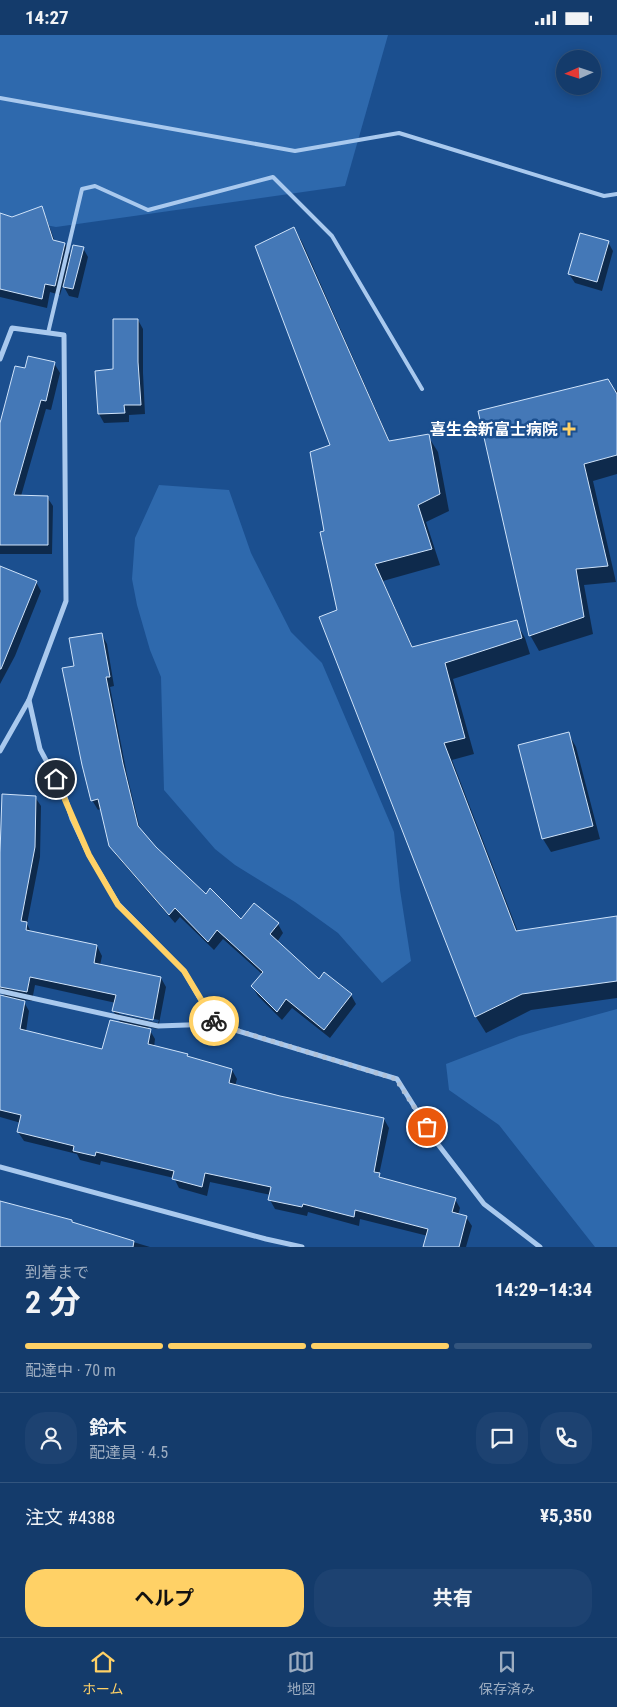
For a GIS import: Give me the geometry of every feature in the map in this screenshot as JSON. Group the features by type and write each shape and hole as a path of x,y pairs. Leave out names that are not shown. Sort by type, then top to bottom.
{"street":[{"path":"0,359 12,328 64,335 66,601 28,700 0,751"},
{"path":"28,700 40,749 64,794 72,819 89,855 118,905 184,971 216,1024"},
{"path":"0,991 158,1026 216,1024 396,1079 437,1143 484,1204 540,1247"},
{"path":"0,1167 302,1247"},
{"path":"264,1247 266,1239"}],"lane":[{"path":"0,98 295,151 399,133 604,196 617,193"},
{"path":"48,333 82,189 95,186 148,210 273,177 332,236 422,389"}],"shaded area":[{"path":"0,35 388,35 345,186 56,227 0,216"},
{"path":"159,485 229,490 251,553 291,632 322,663 394,832 400,890 411,961 382,983 338,933 295,902 235,865 215,849 164,790 161,677 150,650 137,605 132,579 135,538"},
{"path":"617,1009 617,1247 595,1247 499,1125 449,1090 446,1064 519,1036"}],"building":[{"path":"42,206 53,240 65,243 55,286 45,284 42,299 0,289 0,213 12,217"},
{"path":"294,227 389,441 429,434 440,494 418,505 432,549 375,564 412,647 517,620 522,638 445,663 465,738 444,743 516,931 617,916 617,981 522,994 475,1017 319,617 337,610 320,532 324,531 310,452 330,445 255,246"},
{"path":"580,233 609,241 597,282 568,274"},
{"path":"73,245 84,247 73,289 63,287"},
{"path":"113,319 138,319 141,405 124,405 125,413 98,414 95,371 113,369"},
{"path":"28,356 55,362 46,401 41,400 14,495 48,496 48,545 0,545 0,423 15,366 25,368"},
{"path":"608,379 617,394 617,455 584,464 608,566 576,569 584,617 529,636 478,411"},
{"path":"0,566 37,581 1,669 0,669"},
{"path":"102,633 110,677 106,677 123,764 138,826 156,847 206,894 210,888 241,919 254,903 279,923 270,934 319,979 324,972 352,994 324,1030 286,999 277,1012 251,986 263,972 217,930 208,942 175,908 169,915 109,846 98,799 91,801 62,668 74,666 69,638"},
{"path":"569,732 593,826 542,839 518,745"},
{"path":"2,794 36,796 35,847 21,921 27,922 26,930 97,945 94,963 161,977 153,1020 112,1011 116,995 30,977 27,992 0,987"},
{"path":"0,995 25,1001 20,1029 102,1049 110,1020 151,1029 148,1044 188,1054 187,1056 232,1069 229,1083 384,1118 374,1172 380,1173 379,1177 456,1198 452,1212 467,1216 459,1247 423,1247 428,1229 355,1210 354,1217 303,1204 302,1207 268,1200 271,1187 205,1173 202,1187 172,1179 174,1171 96,1152 95,1156 73,1151 74,1146 17,1132 21,1115 0,1110"},
{"path":"0,1201 72,1220 72,1222 134,1241 133,1247 0,1247"}],"way so far":[{"path":"214,1021 216,1024 396,1079 427,1127"}],"place":[{"name":"喜生会新富士病院","path":"569,429"}],"route":[{"path":"56,779 89,855 118,905 184,971 214,1021"}]}
